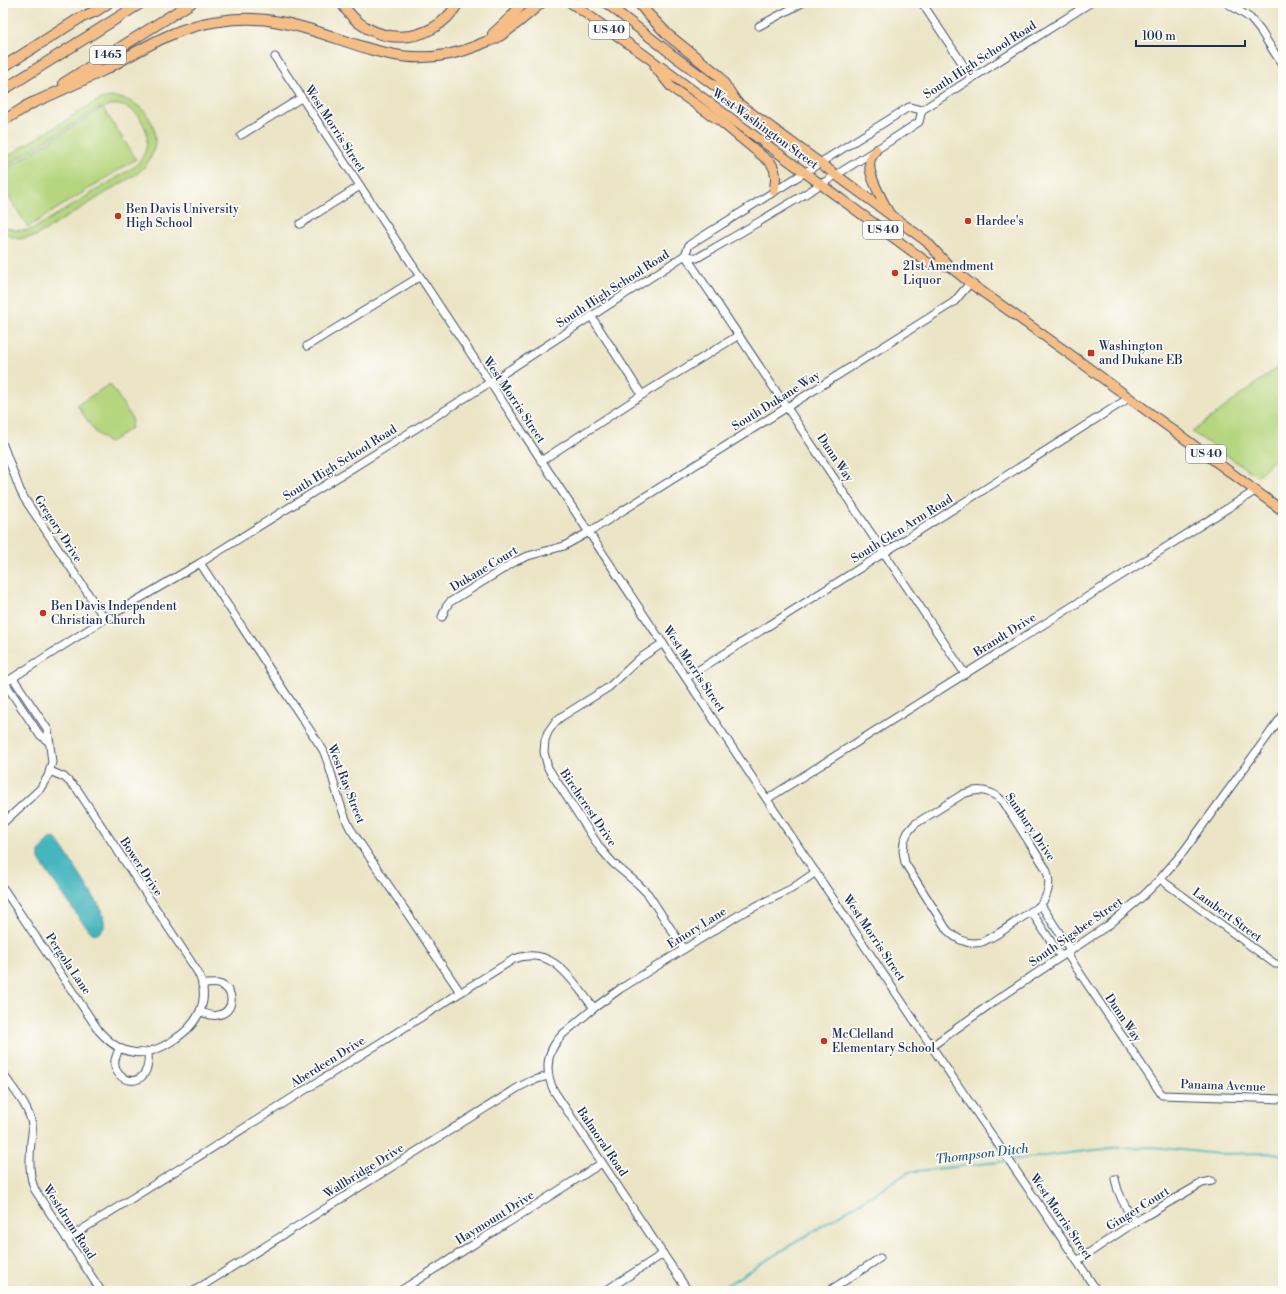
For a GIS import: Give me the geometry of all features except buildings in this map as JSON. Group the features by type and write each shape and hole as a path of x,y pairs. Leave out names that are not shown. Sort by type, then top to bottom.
{"highway":[{"path":"3,66 80,18 98,3"},
{"path":"80,18 96,11 108,3"},
{"name":"I 465","path":"3,90 141,3"},
{"name":"I 465","path":"3,121 191,3"},
{"path":"342,3 346,10 360,25 380,34 399,37 415,36 434,28 443,22 458,3"},
{"path":"480,44 503,25 523,3"},
{"path":"26,106 104,69 175,32 204,24 220,21 256,19 278,22 302,27 374,50 406,57 435,58 460,52 495,39 541,3"},
{"path":"639,3 668,35 718,76 735,100"}],"main road":[{"name":"West Washington Street","path":"571,3 646,56 928,263 949,266"},
{"name":"West Washington Street","path":"606,3 926,241 949,266 970,283 1283,511"},
{"path":"646,56 672,88 720,121 771,163 776,176 774,191"},
{"path":"876,150 870,162 871,173 890,214"}],"street":[{"path":"759,26 802,3"},
{"path":"922,3 972,78"},
{"name":"South High School Road","path":"685,255 697,258 751,228 821,185 919,122 922,110 1090,3"},
{"path":"1227,3 1254,23 1283,66"},
{"name":"West Morris Street","path":"274,57 360,186 418,277 1097,1291"},
{"path":"241,135 301,98"},
{"name":"South High School Road","path":"4,684 104,619 200,563 489,383 685,255 689,245 804,172 909,107 922,110"},
{"path":"300,224 360,186"},
{"name":"Dunn Way","path":"685,255 965,674"},
{"path":"306,346 418,277"},
{"name":"South Dukane Way","path":"589,532 954,302 970,283"},
{"path":"591,316 642,394"},
{"path":"541,461 642,394 739,335"},
{"name":"South Glen Arm Road","path":"686,678 1129,398"},
{"name":"Gregory Drive","path":"3,445 24,498 104,619"},
{"name":"Brandt Drive","path":"767,799 1255,491"},
{"name":"Dukane Court","path":"442,617 449,603 510,565 528,556 564,546 589,532"},
{"name":"West Ray Street","path":"200,563 321,747 332,771 343,812 350,828 460,992"},
{"name":"Birchcrest Drive","path":"663,643 642,657 613,684 561,717 550,729 545,740 544,749 547,765 600,848 612,863 648,894 684,949"},
{"path":"3,823 40,789 50,772 52,762 48,730 13,678"},
{"path":"4,684 39,734 50,744"},
{"name":"South Sigsbee Street","path":"932,1046 992,1003 1120,916 1160,879 1184,851 1283,716"},
{"name":"Bower Drive","path":"50,772 64,778 77,789 197,972 202,985 203,1000 200,1012 190,1028 174,1041"},
{"name":"Sunbury Drive","path":"1031,911 988,939 977,942 963,941 953,936 947,930 907,866 904,858 903,845 908,832 918,822 963,794 973,791 983,791 995,795 1003,801 1046,869 1049,884 1047,894 1041,905"},
{"name":"Emory Lane","path":"594,1008 618,991 742,913 791,889 816,872"},
{"name":"Lambert Street","path":"1160,879 1275,964 1283,964"},
{"name":"Pergola Lane","path":"3,888 99,1031 106,1038 120,1048 133,1052 148,1052 161,1048 174,1041"},
{"path":"1041,905 1066,954 1031,911 1041,905"},
{"name":"Dunn Way","path":"1066,954 1162,1095"},
{"name":"Aberdeen Drive","path":"67,1239 460,992 521,956 535,955 548,958 562,968 594,1008"},
{"path":"200,1012 213,1016 223,1014 229,1008 232,999 228,990 223,985 217,983 202,985"},
{"name":"Balmoral Road","path":"594,1008 563,1034 556,1042 548,1060 548,1076 554,1091 688,1291"},
{"path":"120,1048 115,1062 116,1070 120,1075 128,1080 138,1079 146,1073 148,1067 148,1052"},
{"name":"Westdrum Road","path":"3,1074 27,1110 31,1119 30,1167 32,1184 38,1196 101,1291"},
{"name":"Wallbridge Drive","path":"194,1291 522,1085 548,1076"},
{"name":"Panama Avenue","path":"1162,1095 1283,1099"},
{"name":"Haymount Drive","path":"400,1291 602,1163"},
{"path":"1115,1179 1116,1187 1122,1200 1135,1222"},
{"name":"Ginger Court","path":"1077,1261 1135,1222 1202,1183 1212,1181"},
{"path":"605,1291 663,1254"},
{"path":"829,1291 880,1258"}],"green space":[{"path":"111,97 126,99 138,106 147,114 153,125 155,137 154,150 148,162 138,173 36,236 19,239 3,234 3,226 19,230 35,228 134,167 143,156 147,144 146,132 142,121 134,112 125,107 114,105 103,108 136,159 28,227 3,188 3,171 102,108 97,109 3,168 3,159 93,103 101,99"},
{"path":"1283,363 1283,452 1257,476 1192,432"},
{"path":"110,384 132,418 131,428 109,443 96,433 77,405"}],"water":[{"path":"55,838 102,910 104,928 98,934 92,933 80,919 39,860 39,852 49,839"}],"waterway":[{"name":"Thompson Ditch","path":"1011,1160 1111,1148 1154,1147 1218,1154 1269,1153 1283,1156"},
{"name":"Thompson Ditch","path":"717,1291 909,1172 1007,1161"}],"place":[{"name":"Ben Davis University High School","path":"118,216"},
{"name":"Hardee's","path":"968,221"},
{"name":"21st Amendment Liquor","path":"895,273"},
{"name":"Washington and Dukane EB","path":"1091,353"},
{"name":"Ben Davis Independent Christian Church","path":"43,613"},
{"name":"McClelland Elementary School","path":"824,1041"}]}
